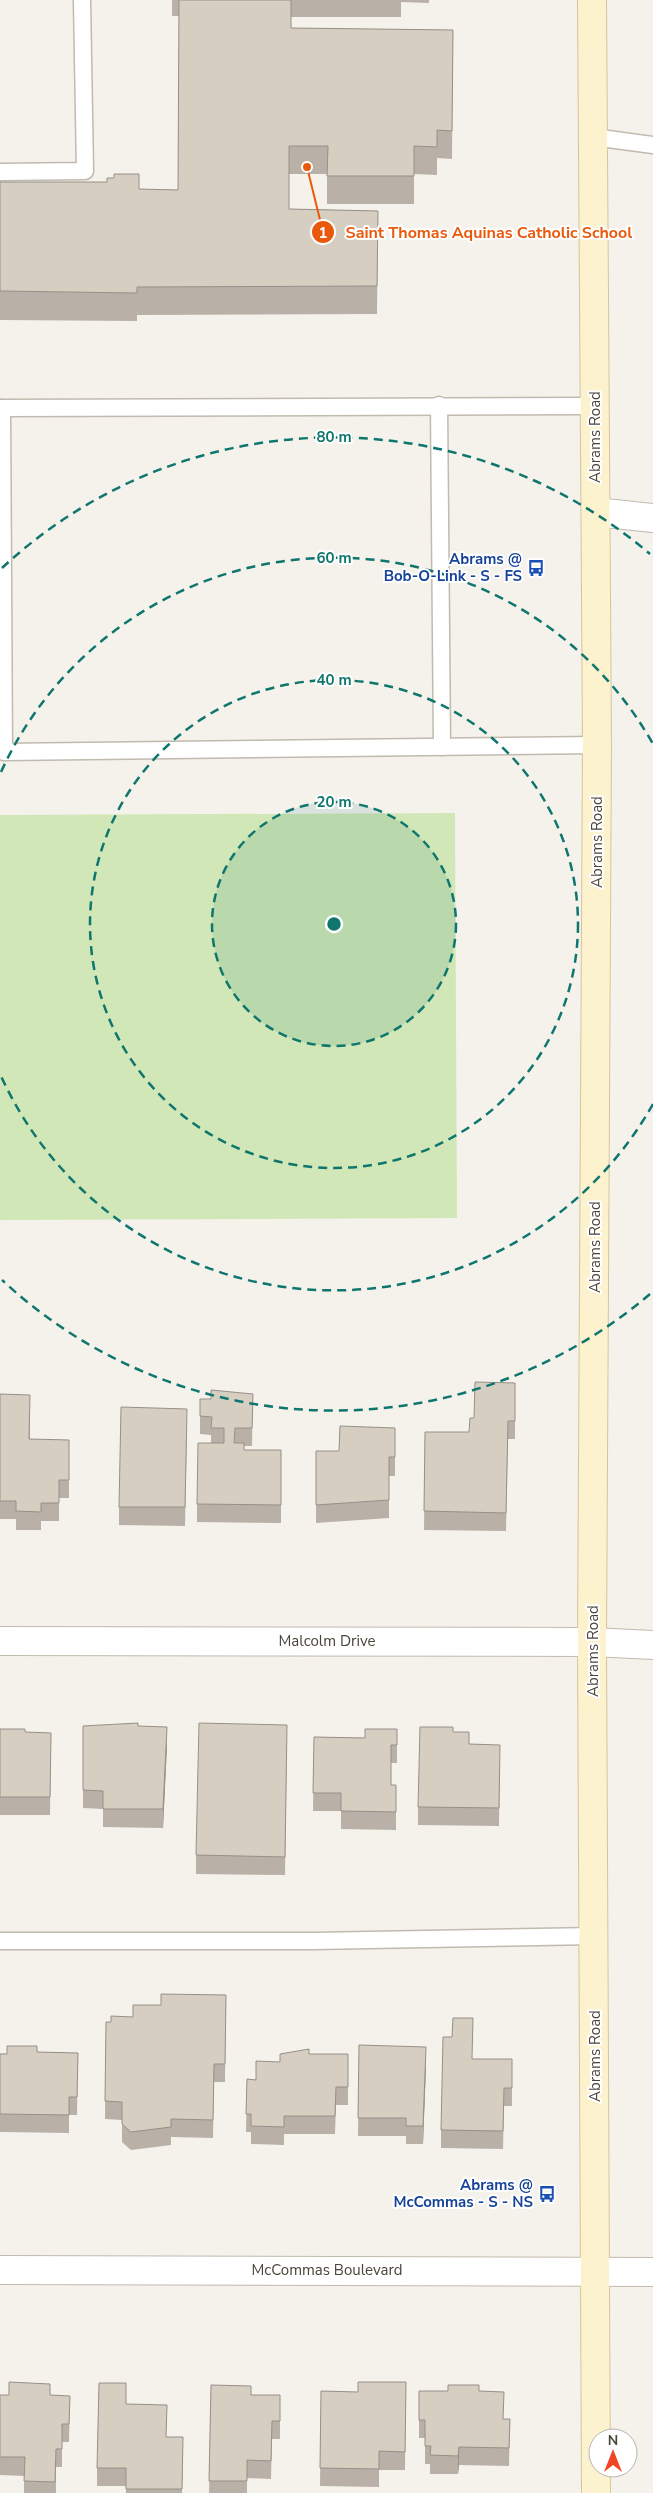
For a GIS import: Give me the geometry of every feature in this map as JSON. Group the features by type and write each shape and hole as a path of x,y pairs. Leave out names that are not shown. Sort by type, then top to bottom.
{"main road":[{"name":"Abrams Road","path":"592,0 597,745 592,1642 595,1936 594,2271 596,2493"}],"street":[{"path":"596,512 653,518"},
{"name":"Malcolm Drive","path":"0,1640 592,1642 653,1645"},
{"name":"McCommas Boulevard","path":"0,2270 653,2272"}],"lane":[{"path":"0,172 85,171 82,0"},
{"path":"593,137 653,145"},
{"path":"439,405 442,747"},
{"path":"595,406 439,405 1,408 4,752 597,745"},
{"path":"0,1941 313,1941 595,1936"}],"green space":[{"path":"455,813 457,1218 0,1220 0,815"}],"building":[{"path":"179,0 291,0 291,28 453,30 452,131 437,130 437,147 414,146 414,176 327,176 328,146 289,146 289,209 378,211 377,286 137,287 137,293 0,291 0,182 107,182 107,178 114,178 114,174 139,174 139,189 178,190"},
{"path":"475,1382 515,1383 515,1421 508,1421 506,1513 424,1511 425,1432 469,1432 470,1418 474,1418"},
{"path":"211,1390 253,1394 252,1428 235,1428 234,1443 244,1443 244,1450 281,1450 281,1505 197,1504 198,1443 224,1443 224,1428 211,1428 212,1417 200,1416 200,1399 211,1399"},
{"path":"0,1394 30,1395 29,1439 69,1440 69,1480 59,1480 59,1503 41,1503 41,1512 16,1511 16,1501 0,1501"},
{"path":"121,1407 187,1409 185,1507 119,1507"},
{"path":"340,1426 395,1428 395,1457 389,1457 389,1500 316,1505 316,1451 339,1451"},
{"path":"138,1723 138,1726 167,1727 163,1809 103,1809 103,1791 83,1790 83,1726"},
{"path":"199,1723 287,1725 285,1857 196,1855"},
{"path":"420,1727 453,1727 453,1732 469,1732 469,1744 500,1745 499,1808 418,1807"},
{"path":"0,1729 25,1729 25,1732 51,1733 50,1797 0,1797"},
{"path":"365,1729 397,1729 397,1745 391,1745 391,1785 396,1785 396,1812 341,1811 341,1793 313,1793 314,1737 365,1738"},
{"path":"161,1994 226,1995 225,2064 214,2064 213,2120 171,2119 171,2127 131,2132 122,2124 122,2102 105,2101 106,2022 111,2022 111,2016 133,2017 133,2005 161,2005"},
{"path":"453,2018 473,2018 472,2059 512,2059 512,2088 504,2088 503,2131 441,2130 443,2037 452,2037"},
{"path":"359,2045 426,2047 423,2126 406,2126 406,2118 358,2118"},
{"path":"7,2046 37,2046 37,2052 78,2053 77,2097 69,2097 69,2115 0,2114 0,2054 7,2054"},
{"path":"309,2049 309,2054 348,2054 348,2087 336,2087 335,2116 284,2116 284,2127 251,2126 251,2114 246,2114 247,2079 256,2080 256,2061 280,2062 280,2054"},
{"path":"9,2382 50,2384 50,2395 70,2396 69,2424 62,2424 62,2449 56,2449 55,2482 24,2481 25,2457 0,2457 0,2395 9,2395"},
{"path":"358,2382 406,2382 405,2452 379,2451 379,2469 320,2468 321,2391 358,2392"},
{"path":"99,2383 126,2383 126,2404 167,2405 166,2437 183,2437 182,2489 126,2489 126,2468 97,2468"},
{"path":"211,2385 251,2386 251,2395 280,2395 280,2421 272,2421 271,2461 247,2460 247,2481 209,2481"},
{"path":"448,2385 479,2385 479,2391 504,2392 503,2419 510,2419 509,2448 459,2447 458,2456 430,2455 431,2446 425,2446 425,2420 419,2420 419,2391 448,2391"}],"place":[{"name":"Saint Thomas Aquinas Catholic School","path":"307,167"},
{"name":"Abrams @ Bob-O-Link - S - FS","path":"536,568"},
{"name":"Abrams @ McCommas - S - NS","path":"547,2194"}]}
